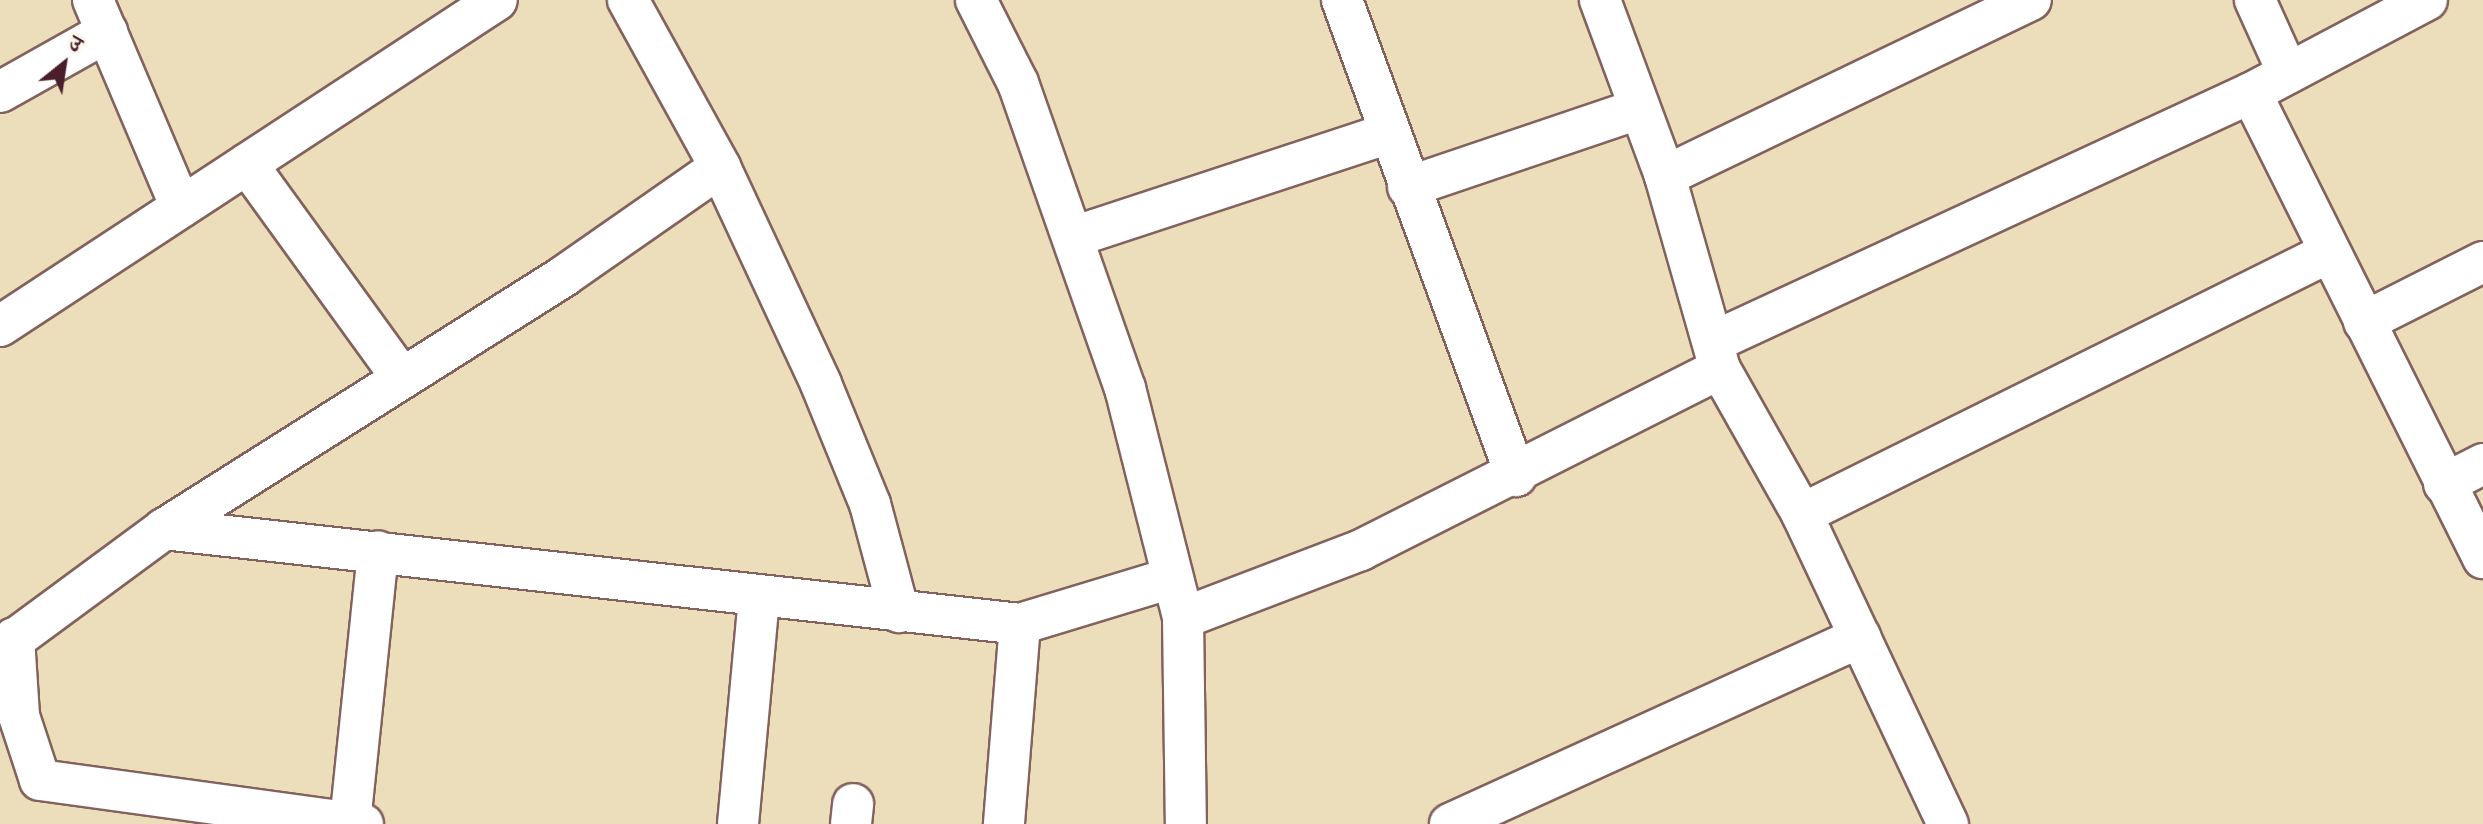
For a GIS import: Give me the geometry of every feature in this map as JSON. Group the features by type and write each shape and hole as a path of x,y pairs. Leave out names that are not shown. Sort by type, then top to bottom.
{"street":[{"path":"0,326 497,0"},
{"path":"628,0 720,167 870,504 899,612"},
{"path":"976,0 1018,83 1125,388 1183,618 1186,824"},
{"path":"1342,0 1516,476"},
{"path":"1600,0 1665,176 1716,355 1802,514 1948,824"},
{"path":"1665,176 2031,0"},
{"path":"2255,0 2288,73"},
{"path":"1183,618 1361,550 1516,476 1716,355 2251,93 2427,0"},
{"path":"0,92 100,16 181,207"},
{"path":"2251,93 2483,558"},
{"path":"1408,187 1639,109"},
{"path":"1073,237 1389,133"},
{"path":"247,164 402,378"},
{"path":"378,551 356,823 236,817 40,780 19,716 7,644 164,529 402,378 720,167"},
{"path":"1802,514 2330,252"},
{"path":"2364,322 2483,262"},
{"path":"2444,484 2483,464"},
{"path":"164,529 378,551 759,598 1020,624 1171,578"},
{"path":"738,824 759,598"},
{"path":"1004,824 1020,624"},
{"path":"1450,824 1860,637"}]}
